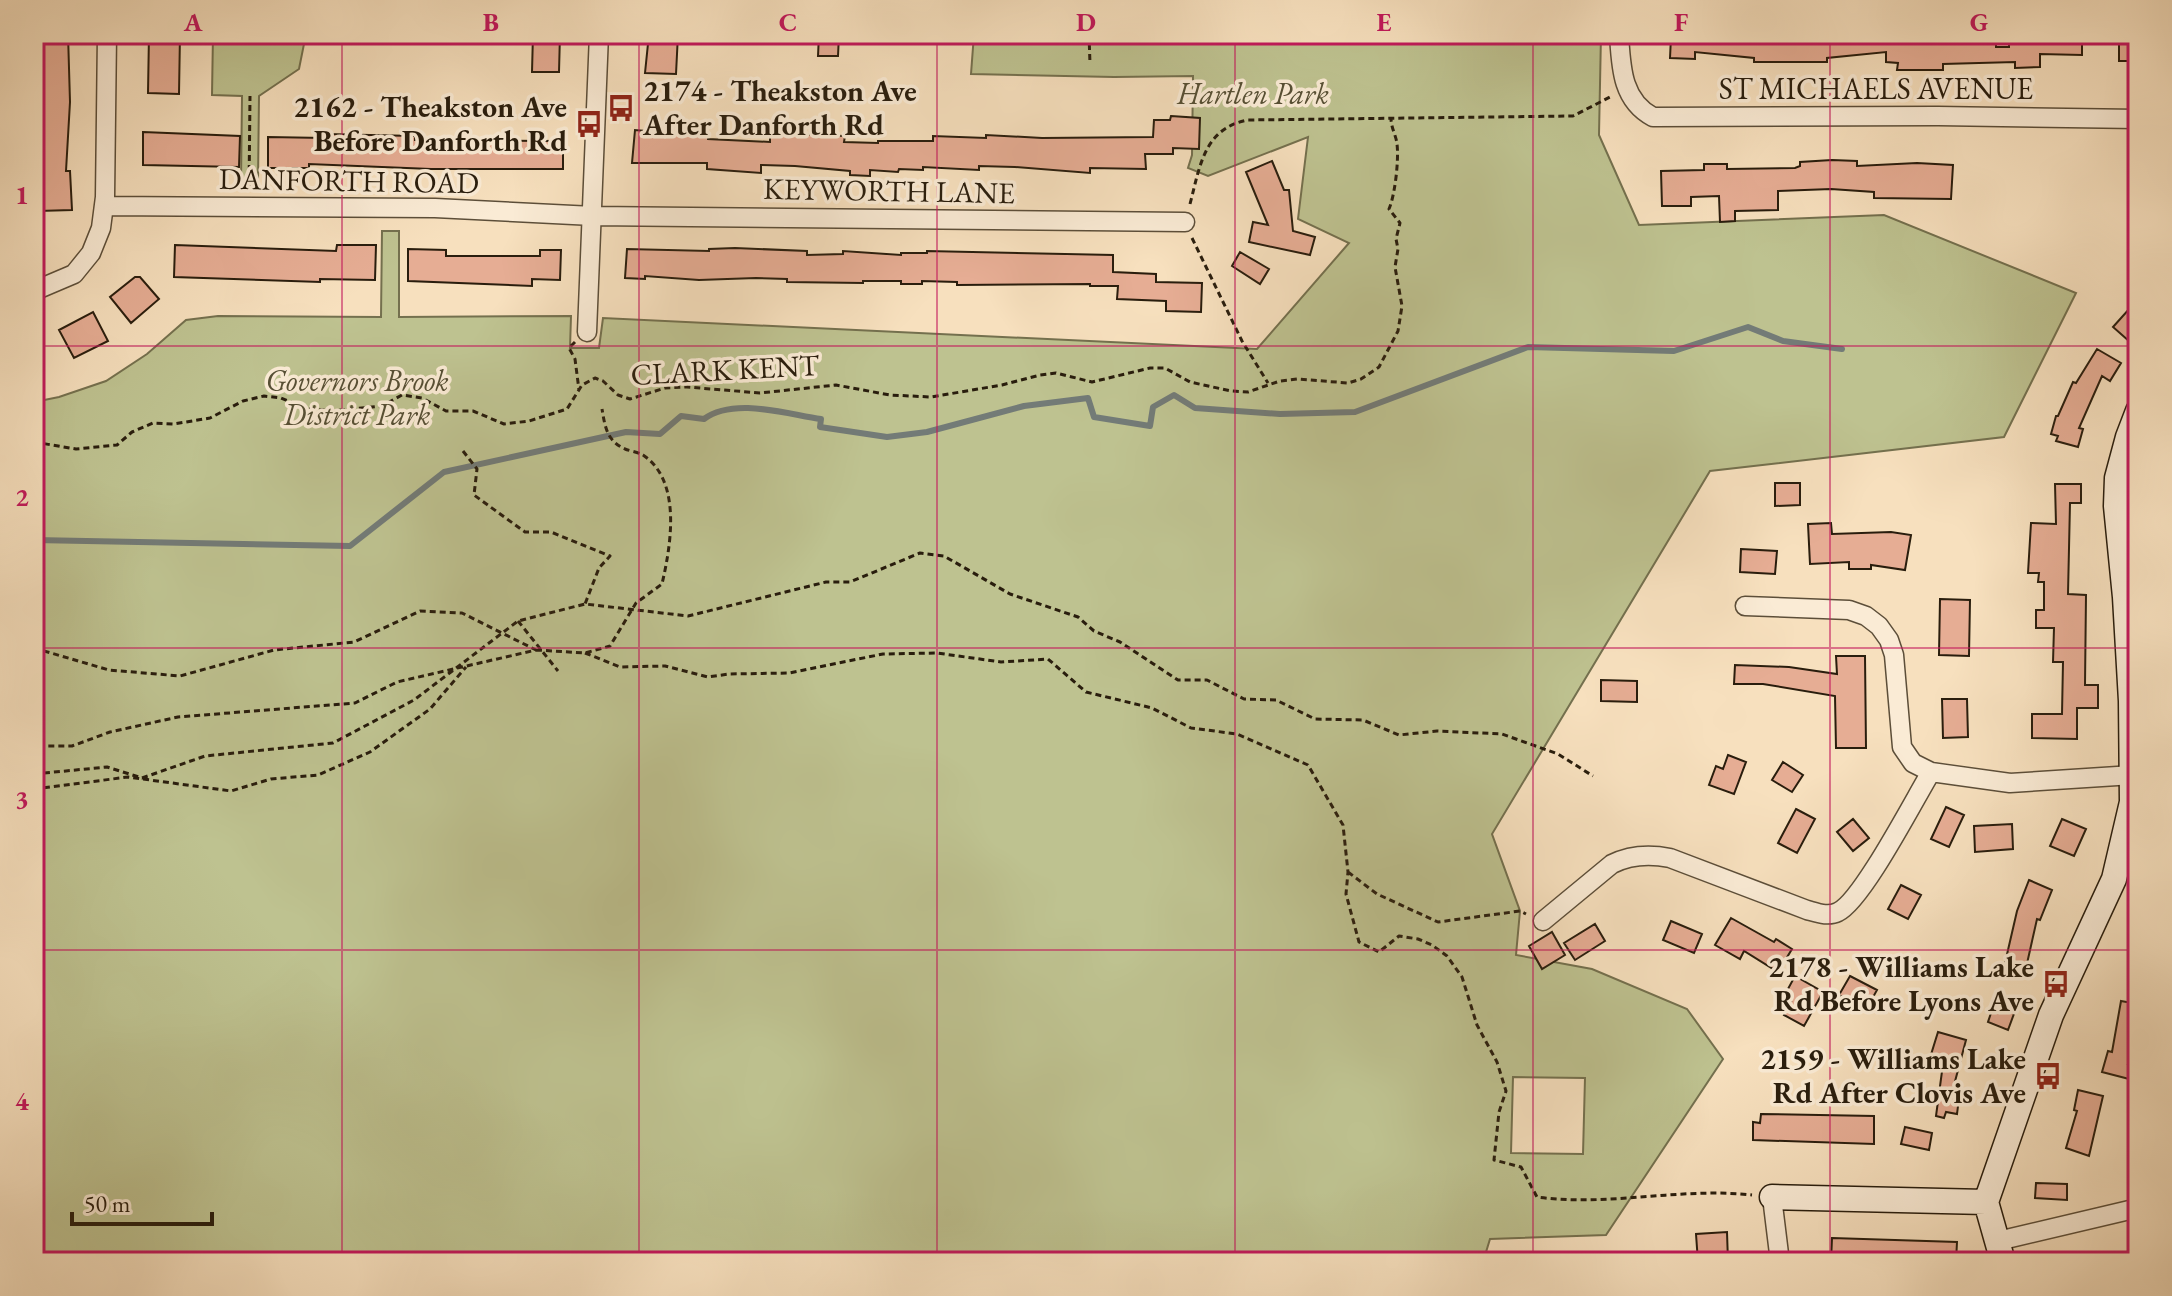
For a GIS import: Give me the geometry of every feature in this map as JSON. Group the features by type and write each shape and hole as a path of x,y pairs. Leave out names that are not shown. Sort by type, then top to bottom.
{"main road":[{"path":"2001,1252 1986,1202 2051,1015 2114,879 2132,802 2125,597 2116,506 2117,478 2138,411"},
{"path":"1772,1197 1986,1202"}],"street":[{"path":"34,291 62,281 83,264 97,241 104,206 107,34"},
{"path":"587,332 599,34"},
{"path":"1619,34 1622,77 1626,89"},
{"name":"ST MICHAELS AVENUE","path":"1626,89 1645,113 1653,117 2138,119"},
{"name":"DANFORTH ROAD","path":"104,206 435,208 593,216"},
{"name":"KEYWORTH LANE","path":"593,216 1185,222"},
{"path":"1745,606 1849,610 1866,616 1879,626 1889,640 1894,655 1902,747 1913,763 1931,772 2010,783 2133,775"},
{"path":"1543,921 1612,864 1646,855 1670,858 1807,910 1836,914 1856,899 1931,772"},
{"path":"1772,1197 1780,1262"},
{"path":"2001,1252 2138,1208"}],"lane":[{"path":"2138,187 2138,232"}],"path":[{"path":"1089,34 1090,64"},
{"path":"1269,385 1242,341 1185,222 1198,171 1211,141 1221,129 1248,120 1573,116 1626,89"},
{"path":"249,207 250,96"},
{"name":"CLARK KENT","path":"34,442 76,449 117,445 132,432 153,423 174,424 210,418 243,401 264,396 281,398 305,408 331,411 382,406 402,395 422,398 446,411 473,411 494,421 515,424 567,409 582,385 595,378 624,398 665,388 760,393 836,385 890,395 931,397 1040,375 1056,373 1092,382 1150,368 1165,368 1190,382 1248,392 1297,379 1348,383 1361,379 1379,367 1402,318 1395,267 1400,223 1389,209 1397,185 1394,175 1397,143 1391,118"},
{"path":"580,392 575,359 569,348 587,332"},
{"path":"585,653 610,646 636,603 662,584 669,534 668,496 659,474 642,455 622,448 607,436 602,409"},
{"path":"463,451 477,469 474,495 525,532 551,532 610,556 599,568 585,604"},
{"path":"34,774 107,767 142,778 205,756 333,743 414,700 518,621 585,604 688,616 826,582 850,582 920,553 944,556 1010,594 1078,617 1094,631 1120,642 1178,680 1207,680 1244,699 1276,700 1315,719 1363,720 1399,735 1437,731 1502,734 1558,754 1593,776"},
{"path":"34,648 109,670 180,676 274,650 354,642 420,611 462,613 536,650"},
{"path":"518,621 558,671"},
{"path":"34,746 72,746 110,732 178,717 355,703 397,682 536,650 585,653 620,667 665,666 708,677 789,673 895,654 937,653 1001,662 1048,659 1086,692 1152,708 1191,728 1237,734 1308,765 1343,825 1348,872 1346,894 1359,942 1379,952 1399,936 1418,939 1447,956 1462,977 1477,1025 1497,1062 1506,1091 1499,1112 1494,1160 1521,1167 1537,1197 1565,1200 1715,1192 1772,1197"},
{"path":"34,789 128,777 231,791 271,779 318,775 370,752 430,709 466,667"},
{"path":"1348,872 1377,894 1438,922 1520,911 1543,921"}],"green space":[{"path":"213,34 306,34 299,69 259,96 258,182 241,182 242,96 212,95"},
{"path":"974,34 1601,34 1599,135 1639,225 1884,215 2076,293 2004,437 1710,471 1492,834 1520,911 1516,955 1592,969 1687,1009 1723,1059 1606,1235 1490,1239 1483,1262 34,1262 34,402 106,381 147,354 186,320 218,316 381,317 382,231 399,231 399,317 571,316 570,348 599,348 603,318 1257,349 1349,243 1298,219 1308,137 1208,176 1188,168 1192,155 1193,76 971,74","holes":["1513,1077 1585,1078 1583,1154 1511,1153"]}],"building":[{"path":"37,34 68,34 70,102 66,171 70,171 72,210 38,211 34,156 35,118 38,118"},
{"path":"149,34 180,34 179,94 148,93"},
{"path":"533,34 560,34 559,72 532,72"},
{"path":"649,34 678,34 676,74 645,73"},
{"path":"819,34 839,34 838,56 818,56"},
{"path":"1719,34 1746,39 1841,40 1840,34 1860,34 1861,40 1966,42 1966,34 1996,34 1996,47 2009,47 2009,41 2058,40 2058,34 2082,34 2082,55 2040,54 2040,67 2015,68 2015,62 1943,64 1943,70 1897,70 1898,63 1886,62 1886,52 1827,58 1827,62 1754,62 1754,58 1695,52 1695,59 1670,58 1671,37 1718,39"},
{"path":"2119,39 2138,39 2138,61 2119,61"},
{"path":"1171,116 1200,118 1199,149 1173,148 1173,154 1145,154 1146,169 1090,168 1090,173 1015,167 979,166 979,170 923,167 923,170 899,169 898,172 870,170 870,176 795,166 761,165 761,173 707,169 707,163 632,163 635,130 708,136 708,139 770,142 770,135 796,134 845,136 844,142 878,143 933,141 933,136 1153,137 1154,120 1170,120"},
{"path":"143,132 240,136 239,167 143,165"},
{"path":"325,134 415,136 415,140 563,141 563,169 431,169 309,164 309,168 268,168 268,137 325,138"},
{"path":"1272,161 1284,190 1289,190 1293,231 1315,237 1310,255 1249,242 1253,222 1268,225 1246,172"},
{"path":"1857,161 1857,166 1953,165 1951,199 1874,198 1874,192 1831,189 1778,191 1778,210 1735,211 1735,221 1720,222 1719,196 1691,197 1691,206 1662,206 1661,171 1704,170 1704,164 1727,164 1727,169 1795,168 1800,166 1800,162"},
{"path":"175,245 336,251 337,245 376,245 375,280 320,279 320,282 174,277"},
{"path":"735,248 807,251 807,255 843,254 843,251 901,255 927,251 1113,255 1113,272 1156,274 1156,282 1202,283 1201,312 1166,311 1166,301 1117,299 1118,286 1090,284 957,285 957,282 922,281 922,284 901,284 901,281 863,283 787,282 787,279 756,278 625,278 627,249 709,251"},
{"path":"408,249 446,250 446,256 540,256 540,250 561,250 560,280 532,279 532,286 408,281"},
{"path":"1240,252 1269,269 1260,284 1232,266"},
{"path":"135,277 140,277 159,299 131,323 110,297"},
{"path":"2138,299 2138,349 2113,327"},
{"path":"93,312 108,341 74,358 59,330"},
{"path":"2097,349 2121,363 2110,381 2102,376 2079,428 2083,429 2078,447 2056,441 2058,436 2051,434 2056,416 2073,382 2076,383"},
{"path":"1775,483 1800,483 1800,505 1775,506"},
{"path":"2055,484 2081,484 2081,503 2070,503 2068,594 2086,595 2085,685 2098,685 2098,708 2077,708 2077,739 2032,738 2032,714 2062,714 2063,662 2053,662 2054,628 2036,628 2036,610 2044,610 2044,582 2038,582 2039,573 2028,573 2031,523 2056,524"},
{"path":"1831,523 1832,534 1891,532 1911,535 1905,570 1871,565 1871,569 1849,569 1849,562 1810,564 1808,524"},
{"path":"1741,549 1777,551 1775,574 1740,572"},
{"path":"1940,599 1970,600 1969,656 1939,655"},
{"path":"1836,656 1865,656 1866,748 1836,748 1835,696 1763,684 1734,684 1735,665 1789,667 1837,674"},
{"path":"1601,680 1637,681 1637,702 1601,701"},
{"path":"1942,699 1967,699 1968,737 1943,738"},
{"path":"1728,755 1746,762 1734,794 1709,785 1716,766 1723,769"},
{"path":"1783,762 1803,775 1792,792 1772,780"},
{"path":"1946,807 1964,815 1949,847 1931,839"},
{"path":"1796,809 1815,819 1797,853 1778,843"},
{"path":"1853,819 1869,838 1853,851 1837,832"},
{"path":"2062,819 2086,829 2074,856 2050,846"},
{"path":"2012,824 2013,849 1975,852 1974,826"},
{"path":"2029,880 2052,890 2040,920 2037,919 2026,968 2005,963 2017,911"},
{"path":"1901,885 1921,895 1908,919 1888,909"},
{"path":"1731,918 1792,949 1778,972 1744,951 1740,959 1715,945"},
{"path":"1671,921 1702,934 1694,953 1663,940"},
{"path":"1595,924 1605,941 1575,960 1564,943"},
{"path":"1552,932 1565,955 1542,969 1529,946"},
{"path":"1795,976 1823,992 1804,1026 1784,1015 1791,1002 1783,998"},
{"path":"1850,976 1877,990 1866,1010 1839,995"},
{"path":"2121,1001 2138,1004 2138,1032 2128,1064 2137,1066 2133,1080 2102,1072 2108,1051 2112,1052"},
{"path":"1994,1004 2015,1011 2008,1030 1988,1022"},
{"path":"1938,1032 1966,1040 1953,1089 1960,1090 1957,1114 1946,1112 1944,1118 1936,1116 1943,1064 1929,1061"},
{"path":"2078,1090 2103,1096 2089,1156 2066,1148 2077,1111 2074,1110"},
{"path":"1761,1114 1874,1116 1874,1144 1753,1140 1753,1122 1760,1123"},
{"path":"1905,1127 1932,1133 1929,1150 1901,1144"},
{"path":"2036,1183 2067,1184 2067,1200 2035,1198"},
{"path":"1727,1232 1728,1262 1698,1262 1696,1234"},
{"path":"1832,1238 1957,1242 1956,1262 1831,1262"}],"waterway":[{"path":"34,540 350,546 444,472 626,432 660,434 681,416 704,419 730,409 777,411 821,419 820,427 887,437 927,432 1024,406 1088,398 1094,417 1150,426 1153,407 1174,395 1195,408 1280,414 1355,412 1528,347 1674,351 1748,327 1783,341 1842,349"}],"place":[{"name":"2174 - Theakston Ave After Danforth Rd","path":"621,108"},
{"name":"2162 - Theakston Ave Before Danforth Rd","path":"589,124"},
{"name":"2178 - Williams Lake Rd Before Lyons Ave","path":"2056,984"},
{"name":"2159 - Williams Lake Rd After Clovis Ave","path":"2048,1076"}],"park label":[{"name":"Hartlen Park","path":"1253,94"},
{"name":"Governors Brook District Park","path":"357,398"}]}
